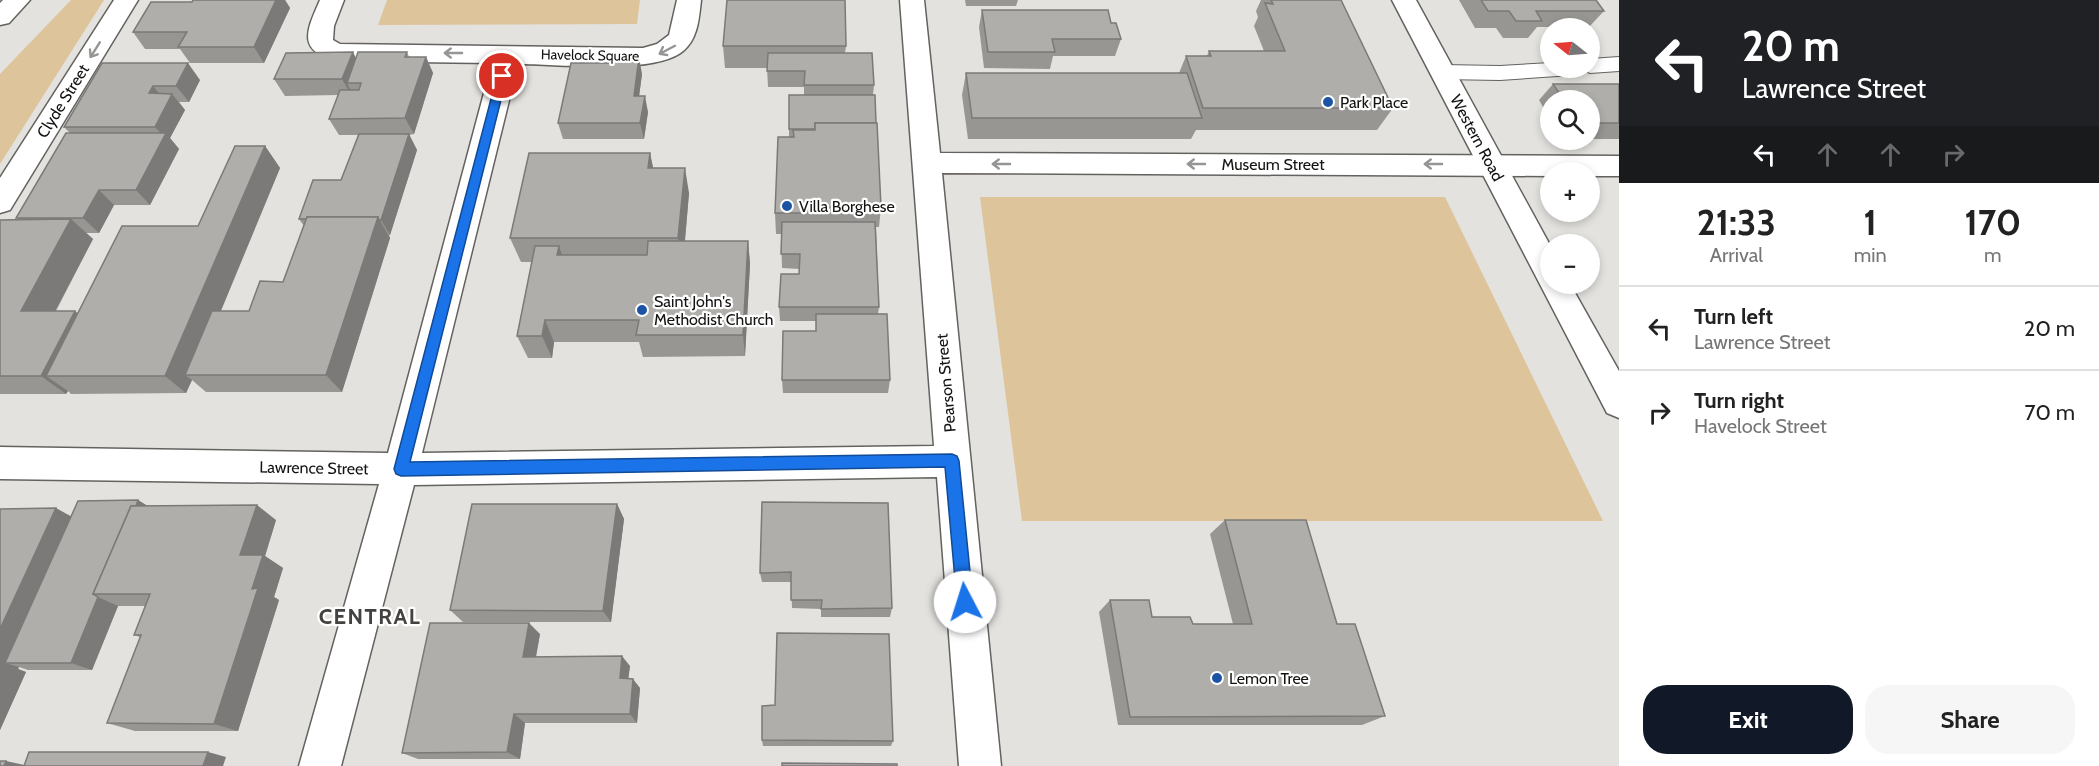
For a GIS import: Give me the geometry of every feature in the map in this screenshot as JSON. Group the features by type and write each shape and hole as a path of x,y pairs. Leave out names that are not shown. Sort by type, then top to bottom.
{"street":[{"path":"0,17 18,0"},
{"name":"Clyde Street","path":"0,202 126,0"},
{"name":"Havelock Square","path":"332,0 319,33 322,45 336,52 508,53 643,57 665,53 677,44 686,29 689,0"},
{"name":"Pearson Street","path":"912,0 980,766"},
{"name":"Western Road","path":"1404,0 1540,254"},
{"path":"320,766 401,469 508,53"},
{"name":"Museum Street","path":"927,163 1619,166"},
{"path":"1560,294 1619,403"},
{"name":"Lawrence Street","path":"0,464 401,469 952,461"}],"lane":[{"path":"1600,65 1619,64"},
{"path":"1442,72 1500,73 1540,70"}],"shaded area":[{"path":"71,0 104,0 0,164 0,74"},
{"path":"387,0 640,0 637,24 378,25"},
{"path":"980,197 1445,197 1603,521 1022,521"}],"building":[{"path":"193,0 276,0 254,47 178,47 187,32 133,32 151,2 192,2"},
{"path":"727,0 845,0 846,46 723,46"},
{"path":"1271,0 1341,0 1393,108 1203,108 1186,56 1211,56 1209,51 1285,51 1265,3 1273,4"},
{"path":"1481,0 1596,0 1604,11 1536,11 1540,21 1516,21 1509,11 1488,11"},
{"path":"982,10 1108,10 1111,23 1116,23 1121,39 1052,39 1055,52 988,52"},
{"path":"353,52 342,79 274,79 286,53"},
{"path":"358,52 407,52 405,57 426,57 405,118 329,119 340,90 359,90 361,83 347,83"},
{"path":"768,53 872,53 874,85 804,85 805,71 767,71"},
{"path":"613,57 639,57 634,96 645,96 640,123 558,123 571,63 613,63"},
{"path":"102,63 188,63 176,86 153,86 149,93 172,94 155,127 64,127"},
{"path":"966,73 1187,73 1202,118 972,118"},
{"path":"1553,84 1619,84 1619,123 1600,123 1600,90 1557,90"},
{"path":"789,95 875,95 876,123 815,123 815,129 789,129"},
{"path":"815,123 877,123 881,207 816,207 815,204 802,204 802,213 775,213 778,137 794,137 793,130 815,130"},
{"path":"66,133 166,133 136,190 99,190 83,218 16,218"},
{"path":"359,134 409,134 381,220 378,217 299,219 313,180 341,180"},
{"path":"235,146 265,146 165,376 46,376 122,226 198,226"},
{"name":"Saint John's Methodist Church","path":"529,153 650,153 648,168 685,168 678,238 510,238"},
{"path":"307,217 378,217 326,375 185,375 212,311 249,311 260,281 283,282"},
{"path":"71,219 21,311 75,311 41,376 0,376 0,220"},
{"path":"782,222 875,222 879,307 779,307 781,274 799,274 800,254 781,254"},
{"name":"Saint John's Methodist Church","path":"648,241 748,241 743,335 636,335 639,320 545,320 542,336 517,336 535,246 559,246 557,255 647,255"},
{"path":"816,314 887,314 890,380 782,380 783,331 816,331"},
{"path":"138,500 136,506 131,506 93,594 98,597 71,663 5,663 78,501"},
{"path":"762,502 888,503 892,608 821,609 822,600 791,600 791,572 760,573"},
{"path":"472,504 617,504 603,611 450,610"},
{"path":"257,505 240,555 263,555 252,589 258,588 214,724 107,723 141,635 134,635 150,594 93,594 131,506"},
{"path":"56,508 0,629 0,509"},
{"path":"1225,520 1306,520 1337,624 1355,624 1385,716 1130,717 1110,600 1149,600 1152,617 1190,617 1193,624 1252,624"},
{"path":"430,623 529,623 523,657 622,656 620,678 633,679 630,714 514,714 507,752 402,753"},
{"path":"777,633 889,634 893,741 762,740 762,706 775,705"},
{"path":"29,752 208,752 203,766 24,766"},
{"path":"0,761 6,761 4,766 0,766"},
{"path":"782,763 897,764 897,766 782,766"}],"place":[{"name":"Park Place","path":"1328,102"},
{"name":"Villa Borghese","path":"787,206"},
{"name":"Saint John's Methodist Church","path":"642,310"},
{"name":"Lemon Tree","path":"1217,678"}],"district":[{"name":"CENTRAL","path":"370,616"}],"route":[{"path":"502,76 401,469 952,461 965,602"}]}
